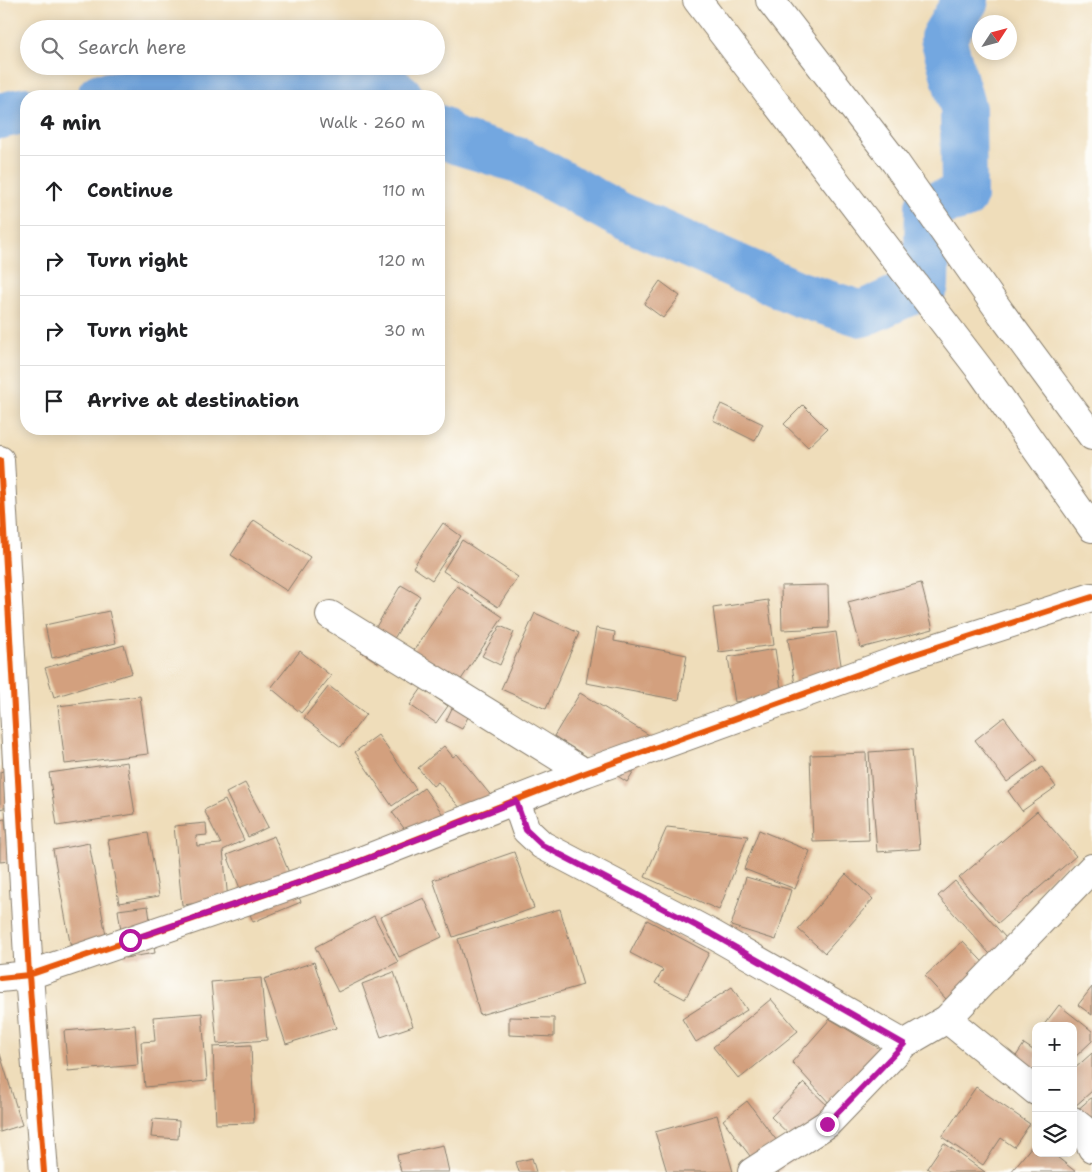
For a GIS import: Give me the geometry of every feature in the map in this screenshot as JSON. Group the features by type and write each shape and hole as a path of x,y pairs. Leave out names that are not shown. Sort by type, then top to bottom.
{"main road":[{"path":"697,0 981,371 1092,528"},
{"path":"770,0 895,162 1001,313 1092,436"},
{"path":"0,460 5,625 44,1172"},
{"path":"0,978 29,975 348,866 585,773 903,658 1092,597"},
{"path":"330,615 585,773"},
{"path":"516,801 526,830 542,845 710,933 904,1044"},
{"path":"752,1172 827,1124 904,1044 947,1019 1092,868"},
{"path":"947,1019 1032,1088"},
{"path":"1077,1124 1083,1129 1092,1148"}],"building":[{"path":"660,281 680,296 663,318 644,304"},
{"path":"721,404 763,424 755,441 713,420"},
{"path":"803,405 827,429 808,447 784,424"},
{"path":"254,520 310,557 287,591 231,555"},
{"path":"443,523 461,536 432,580 413,567"},
{"path":"462,540 518,577 498,607 443,571"},
{"path":"921,583 933,629 861,648 848,602"},
{"path":"401,585 420,596 379,663 361,652"},
{"path":"828,585 829,628 782,630 781,586"},
{"path":"457,586 503,617 454,690 408,659"},
{"path":"768,600 774,645 719,652 713,608"},
{"path":"109,611 116,643 52,658 45,625"},
{"path":"535,613 579,633 546,709 501,689"},
{"path":"500,626 514,632 500,665 482,656"},
{"path":"596,628 615,632 614,641 687,655 679,700 586,683"},
{"path":"836,632 845,691 797,698 788,639"},
{"path":"124,645 132,673 54,697 45,668"},
{"path":"775,649 782,695 735,702 728,657"},
{"path":"300,651 331,676 301,713 271,688"},
{"path":"463,685 480,693 462,729 446,721"},
{"path":"329,686 366,714 341,747 304,718"},
{"path":"422,688 448,706 436,723 410,705"},
{"path":"580,693 654,738 627,782 554,736"},
{"path":"140,696 148,754 65,764 58,706"},
{"path":"1004,717 1037,760 1007,782 975,740"},
{"path":"378,735 416,789 392,806 355,752"},
{"path":"444,746 453,757 457,754 497,803 473,823 438,782 433,786 418,768"},
{"path":"912,749 920,849 877,852 869,752"},
{"path":"866,753 869,840 813,842 810,755"},
{"path":"127,762 135,814 57,826 49,773"},
{"path":"1042,767 1056,787 1022,811 1008,791"},
{"path":"6,770 15,805 0,809 0,772"},
{"path":"245,783 268,827 248,837 226,793"},
{"path":"424,788 452,827 420,850 392,812"},
{"path":"225,800 244,840 223,850 228,900 182,905 174,826 206,823 207,835 196,836 197,846 221,844 204,810"},
{"path":"1037,811 1076,856 998,923 959,878"},
{"path":"5,819 9,861 0,862 0,820"},
{"path":"667,827 748,836 719,910 645,877"},
{"path":"759,830 810,851 795,889 744,869"},
{"path":"148,833 159,896 119,903 108,840"},
{"path":"274,836 301,902 253,922 227,855"},
{"path":"89,843 107,941 71,948 53,850"},
{"path":"514,852 534,908 453,937 433,880"},
{"path":"846,874 873,899 825,953 798,929"},
{"path":"746,877 791,890 776,940 731,926"},
{"path":"955,881 1014,947 997,962 938,896"},
{"path":"424,898 442,937 399,957 380,917"},
{"path":"148,906 155,953 125,958 118,910"},
{"path":"560,909 583,985 480,1015 458,939"},
{"path":"374,916 398,962 338,992 315,947"},
{"path":"647,920 709,953 685,999 655,983 663,970 630,953"},
{"path":"963,941 995,975 957,1011 925,976"},
{"path":"314,962 336,1028 286,1044 264,979"},
{"path":"394,972 413,1026 381,1037 362,984"},
{"path":"261,978 267,1040 217,1044 211,982"},
{"path":"732,987 747,1010 696,1042 682,1019"},
{"path":"1092,987 1092,1015 1078,1005"},
{"path":"771,999 798,1031 739,1079 713,1047"},
{"path":"1059,1005 1092,1031 1092,1041 1077,1055 1077,1022 1046,1022"},
{"path":"202,1013 207,1081 145,1087 141,1042 155,1041 153,1017"},
{"path":"509,1017 554,1018 554,1037 509,1035"},
{"path":"830,1019 902,1062 840,1115 792,1062"},
{"path":"135,1025 138,1065 68,1071 64,1031"},
{"path":"1024,1044 1032,1049 1032,1083 1009,1067"},
{"path":"251,1045 254,1123 216,1124 213,1047"},
{"path":"1092,1053 1092,1091 1077,1104 1077,1067"},
{"path":"0,1054 22,1125 0,1132"},
{"path":"804,1083 831,1109 798,1143 771,1117"},
{"path":"976,1087 1030,1124 1014,1147 1001,1138 983,1165 942,1137"},
{"path":"1092,1097 1092,1132 1077,1114 1077,1110"},
{"path":"747,1101 792,1161 778,1172 762,1172 723,1120"},
{"path":"717,1115 733,1172 667,1172 655,1132"},
{"path":"153,1119 179,1121 178,1139 151,1137"},
{"path":"944,1143 985,1172 932,1172 927,1168"},
{"path":"443,1145 449,1172 401,1172 397,1155"},
{"path":"1032,1146 1032,1157 1057,1157 1076,1172 1011,1172"},
{"path":"532,1158 536,1172 519,1172 516,1162"}],"waterway":[{"path":"445,133 455,141 521,161 618,214 799,294 862,314 926,285 928,206 964,197 963,109 943,38 966,0"},
{"path":"150,90 274,75"},
{"path":"326,75 392,90"},
{"path":"0,116 20,111"}],"cycle path":[{"path":"0,460 29,975 44,1172"},
{"path":"0,978 29,975 348,866 585,773 903,658 1092,597"}],"route":[{"path":"130,940 348,866 516,801 526,830 542,845 710,933 904,1044 827,1124"}]}
